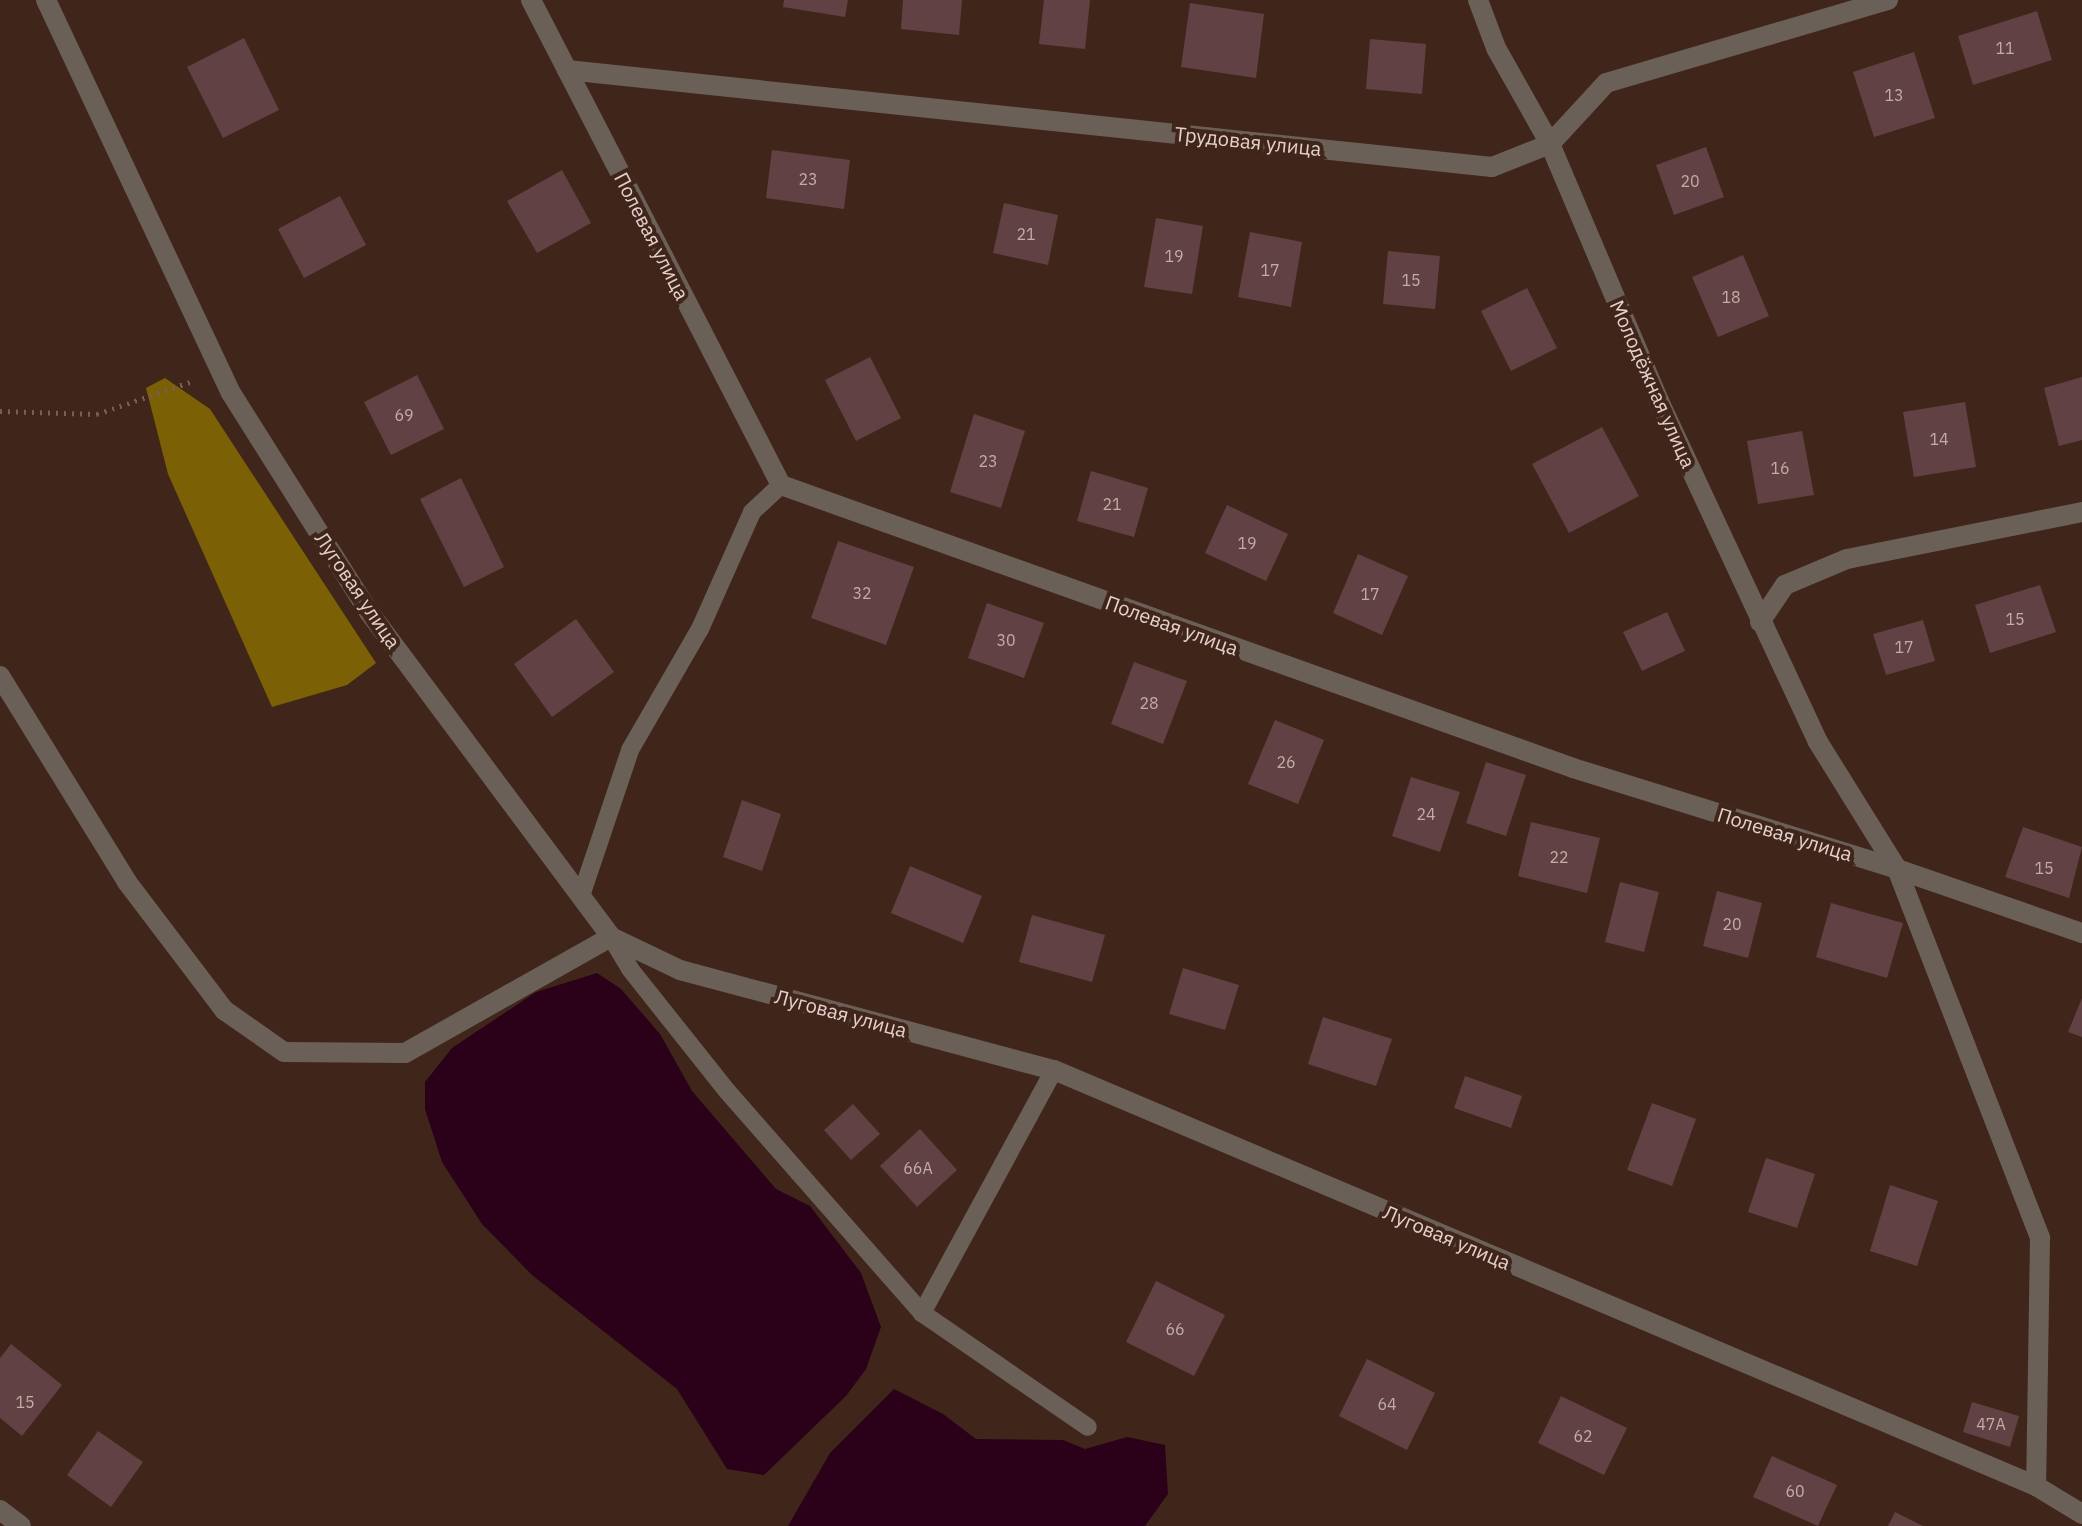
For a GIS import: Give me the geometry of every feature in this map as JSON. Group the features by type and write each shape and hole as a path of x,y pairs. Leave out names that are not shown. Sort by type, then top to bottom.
{"street":[{"name":"Луговая улица","path":"46,0 221,371 369,612 611,937 680,970 1054,1070 2036,1486 2082,1514"},
{"name":"Полевая улица","path":"531,0 781,485 1573,768 1897,869 2082,933"},
{"name":"Молодёжная улица","path":"1478,0 1496,48 1550,144 1760,622 1818,742 1897,869 2040,1238 2036,1486"},
{"name":"Трудовая улица","path":"567,70 1492,167 1550,144 1606,83 1888,0"},
{"path":"1760,622 1785,585 1847,559 2082,512"},
{"path":"0,676 127,882 224,1010 284,1052 405,1053 611,937"},
{"path":"0,1510 21,1526"}],"lane":[{"path":"581,896 630,750 700,629 752,512 781,485"},
{"path":"611,937 630,969 727,1091 922,1313 1088,1427"},
{"path":"922,1313 1054,1070"}],"path":[{"path":"0,411 97,414 221,371"}],"shaded area":[{"path":"165,378 210,409 376,663 347,685 272,707 168,474 146,388"},
{"path":"597,973 621,989 660,1034 692,1091 776,1189 810,1206 861,1273 881,1327 866,1369 846,1396 764,1475 727,1469 677,1389 532,1275 482,1224 442,1162 425,1109 425,1082 452,1048 536,992"},
{"path":"894,1389 943,1414 976,1439 1063,1440 1085,1449 1127,1437 1165,1445 1168,1494 1145,1526 788,1526 830,1453"}],"building":[{"path":"784,0 848,0 845,17 783,7"},
{"path":"903,0 962,0 959,35 901,29"},
{"path":"1044,0 1090,0 1085,49 1039,44"},
{"path":"1190,3 1264,14 1256,78 1181,67"},
{"path":"2037,11 2052,60 1973,85 1958,36"},
{"path":"244,38 279,110 223,138 187,67"},
{"path":"1370,39 1426,44 1422,94 1366,89"},
{"path":"1914,52 1935,118 1874,137 1853,72"},
{"path":"1706,147 1724,197 1674,215 1656,165"},
{"path":"772,150 850,160 844,209 766,198"},
{"path":"562,170 591,223 537,253 507,201"},
{"path":"340,196 366,245 304,278 278,229"},
{"path":"1004,203 1058,215 1048,265 993,253"},
{"path":"1156,218 1203,226 1192,294 1144,287"},
{"path":"1250,232 1302,242 1291,307 1238,297"},
{"path":"1388,251 1440,256 1435,309 1383,304"},
{"path":"1743,255 1769,316 1718,337 1692,277"},
{"path":"1527,288 1557,348 1511,371 1481,311"},
{"path":"870,357 901,418 856,441 825,380"},
{"path":"417,375 444,429 391,455 364,402"},
{"path":"2082,377 2082,440 2059,446 2044,388"},
{"path":"1965,402 1976,467 1914,477 1903,412"},
{"path":"974,414 1025,431 1001,508 950,492"},
{"path":"1602,427 1639,496 1569,533 1532,464"},
{"path":"1802,431 1814,495 1758,504 1747,441"},
{"path":"1091,471 1148,488 1134,537 1077,521"},
{"path":"461,478 504,567 464,587 420,499"},
{"path":"1227,505 1288,534 1266,581 1205,553"},
{"path":"838,541 914,567 886,645 811,618"},
{"path":"1358,554 1408,576 1382,635 1333,613"},
{"path":"2040,585 2056,632 1990,653 1975,605"},
{"path":"987,603 1044,623 1024,678 968,658"},
{"path":"1667,612 1685,651 1642,671 1623,632"},
{"path":"576,619 614,672 552,717 514,664"},
{"path":"1923,620 1935,661 1886,675 1873,634"},
{"path":"1134,662 1187,681 1163,744 1111,724"},
{"path":"1275,720 1324,740 1298,804 1248,784"},
{"path":"1486,762 1526,775 1506,836 1466,823"},
{"path":"1411,777 1460,792 1440,852 1392,836"},
{"path":"742,800 781,814 762,871 723,857"},
{"path":"1531,822 1600,838 1587,893 1518,876"},
{"path":"2023,827 2082,847 2069,898 2005,877"},
{"path":"910,866 982,896 963,943 891,913"},
{"path":"1620,882 1659,892 1644,952 1605,942"},
{"path":"1717,891 1762,903 1748,958 1703,946"},
{"path":"1831,903 1903,923 1887,978 1816,957"},
{"path":"1032,915 1105,935 1092,982 1019,962"},
{"path":"1183,968 1239,985 1225,1030 1169,1014"},
{"path":"2082,998 2082,1037 2068,1032"},
{"path":"1323,1017 1392,1039 1376,1086 1308,1064"},
{"path":"1465,1076 1522,1096 1511,1128 1454,1108"},
{"path":"1652,1103 1696,1119 1672,1186 1627,1170"},
{"path":"853,1104 880,1134 851,1160 824,1130"},
{"path":"920,1129 957,1170 917,1207 880,1166"},
{"path":"1766,1158 1815,1174 1797,1228 1748,1212"},
{"path":"1890,1185 1938,1201 1917,1266 1870,1251"},
{"path":"1156,1281 1225,1315 1194,1376 1126,1342"},
{"path":"11,1344 62,1385 22,1436 0,1418 0,1358"},
{"path":"1367,1359 1435,1393 1407,1450 1339,1416"},
{"path":"1561,1396 1627,1428 1604,1475 1538,1443"},
{"path":"1972,1402 2019,1416 2010,1447 1963,1432"},
{"path":"98,1431 143,1462 111,1507 67,1475"},
{"path":"1772,1456 1837,1485 1818,1526 1753,1497"},
{"path":"1895,1512 1923,1526 1888,1526"}]}
